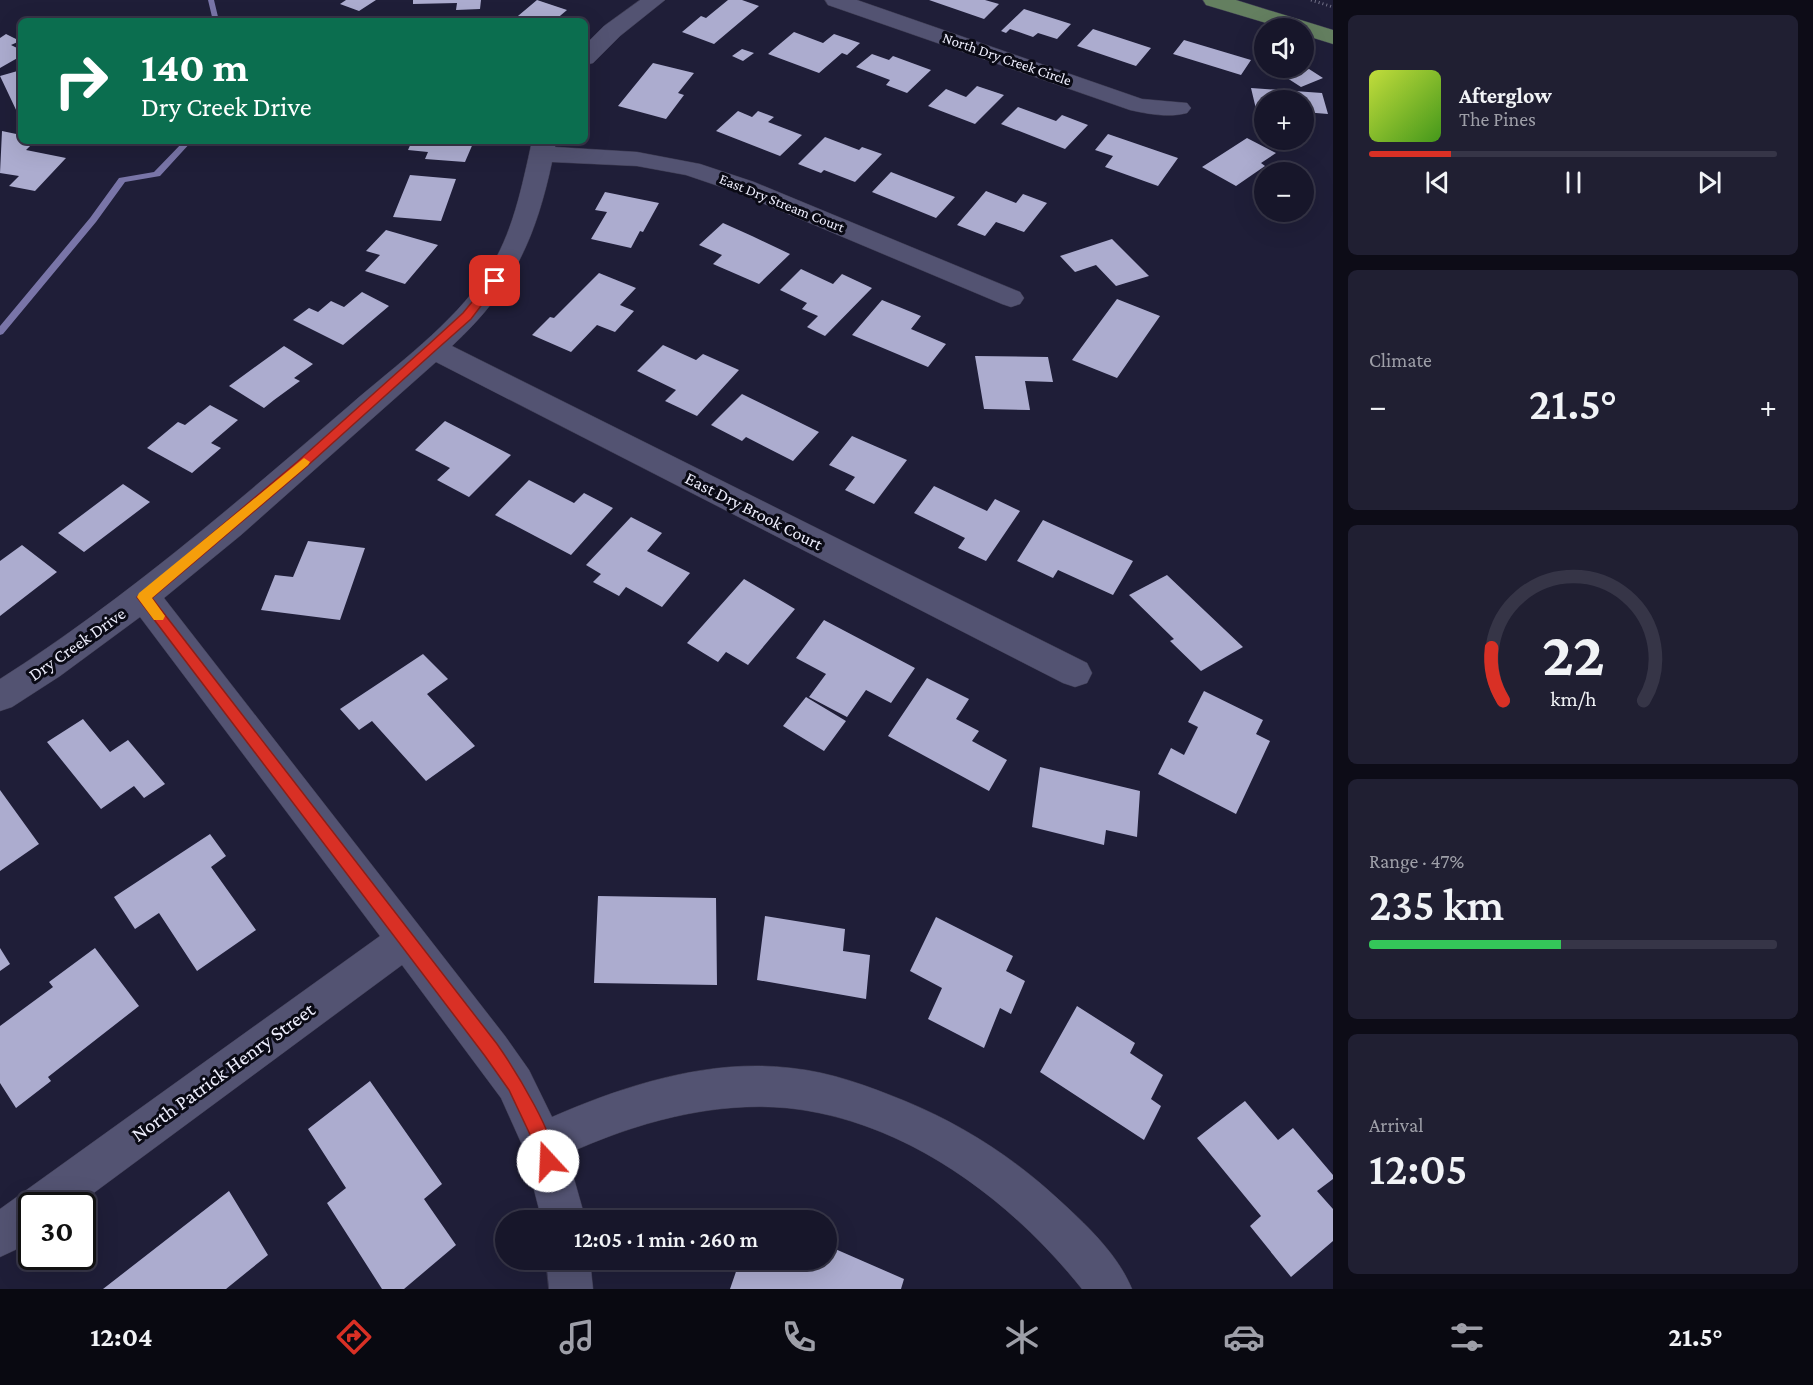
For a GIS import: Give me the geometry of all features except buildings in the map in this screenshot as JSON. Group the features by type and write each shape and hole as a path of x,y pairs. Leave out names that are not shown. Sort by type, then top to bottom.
{"main road":[{"path":"1214,0 1333,37"}],"street":[{"path":"588,55 612,31 654,0"},
{"name":"North Dry Creek Circle","path":"836,0 1138,105 1179,108"},
{"name":"East Dry Stream Court","path":"543,147 637,159 710,174 1011,298"},
{"name":"Dry Creek Drive","path":"0,696 144,597 301,465 467,316 495,281 521,235 532,199 543,147"},
{"name":"East Dry Brook Court","path":"432,348 1075,673"},
{"path":"144,597 515,1084 543,1143 561,1210"},
{"name":"North Patrick Henry Street","path":"59,1192 406,939"},
{"path":"543,1143 623,1109 664,1098 742,1087 777,1087 838,1098 920,1128 978,1162 1056,1226 1110,1289"},
{"path":"0,1235 18,1222"},
{"path":"569,1270 571,1289"}],"path":[{"path":"1311,0 1333,7"}],"waterway":[{"path":"211,0 215,18"},
{"path":"0,332 93,220 122,180 157,174 185,144"}],"slow traffic":[{"path":"159,616 144,597 304,462"}],"route":[{"path":"495,281 467,316 432,348 301,465 144,597 491,1050 515,1084 543,1143 548,1161"}]}
